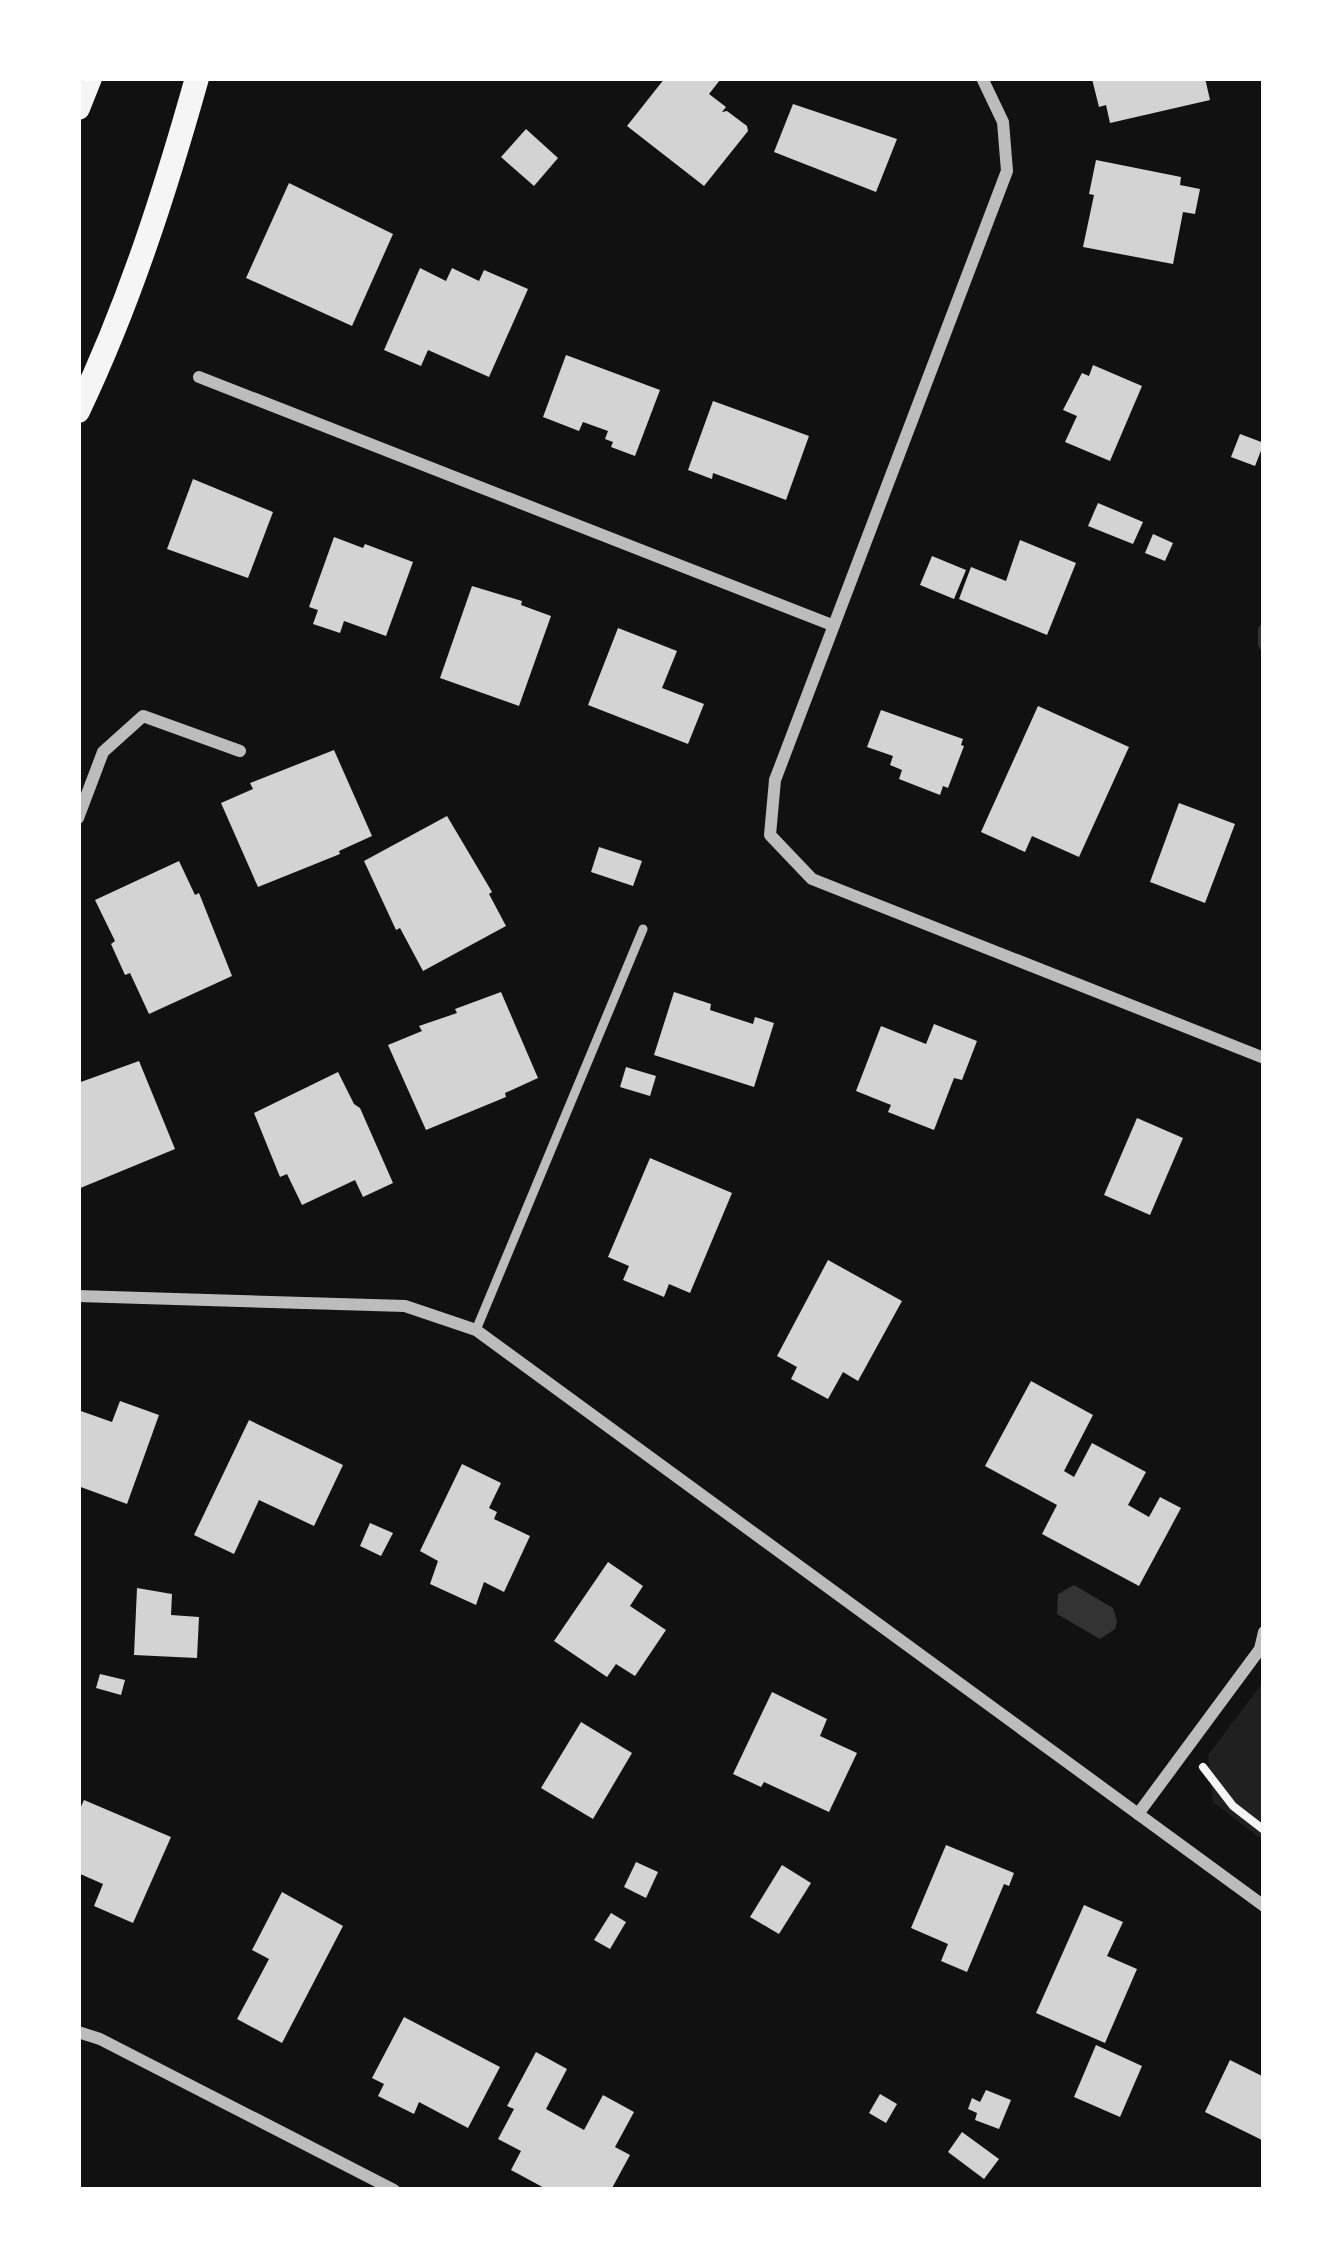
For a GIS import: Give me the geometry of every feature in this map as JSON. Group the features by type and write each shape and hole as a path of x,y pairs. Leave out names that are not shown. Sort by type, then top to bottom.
{"main road":[{"path":"78,108 90,78"},
{"path":"78,411 106,351 168,183 197,78"}],"street":[{"path":"982,78 1003,122 1007,171 775,780 770,835 812,879 1264,1058"},
{"path":"200,377 832,625"},
{"path":"78,818 104,752 142,716 240,751"},
{"path":"78,1296 405,1306 476,1330 1264,1906"},
{"path":"1138,1814 1260,1649 1264,1632"},
{"path":"78,2032 394,2190"}],"lane":[{"path":"476,1330 643,929"}],"path":[{"path":"1188,1746 1233,1806 1264,1830"}],"shaded area":[{"path":"1074,1585 1113,1608 1115,1629 1100,1639 1057,1614 1058,1594"},
{"path":"1264,1681 1264,1841 1213,1802 1208,1755"}],"building":[{"path":"665,78 717,78 709,94 726,107 722,112 747,126 748,131 704,186 627,126"},
{"path":"1205,78 1210,100 1110,123 1106,105 1099,107 1092,79"},
{"path":"793,104 897,139 876,192 774,152"},
{"path":"526,129 558,158 534,186 501,157"},
{"path":"1096,160 1181,177 1180,185 1200,189 1195,214 1183,212 1173,264 1083,247"},
{"path":"289,183 393,234 352,326 246,278"},
{"path":"420,268 446,281 452,268 479,281 484,270 528,289 489,377 428,350 421,366 384,350"},
{"path":"566,355 660,390 635,456 611,447 613,442 605,439 608,431 583,422 579,431 543,417"},
{"path":"1093,365 1142,386 1110,461 1065,442 1077,416 1063,410 1082,373 1089,376"},
{"path":"713,401 809,436 786,500 713,473 712,479 688,470"},
{"path":"1240,434 1264,443 1255,466 1231,457"},
{"path":"193,479 273,512 248,578 167,549"},
{"path":"1098,503 1143,522 1133,544 1088,526"},
{"path":"1153,534 1173,543 1165,561 1145,553"},
{"path":"334,537 413,562 386,636 344,621 340,633 313,624 318,610 309,607"},
{"path":"1020,540 1076,563 1047,635 959,599 971,567 1006,581"},
{"path":"932,556 966,570 954,599 920,585"},
{"path":"472,586 522,601 521,605 551,616 519,706 440,678"},
{"path":"618,628 677,651 662,688 704,704 688,744 588,705"},
{"path":"1038,706 1129,747 1079,857 1032,836 1025,852 981,832"},
{"path":"881,710 963,739 948,788 943,786 940,795 899,779 902,770 890,765 893,756 867,747"},
{"path":"334,750 372,836 258,887 221,803 253,789 250,783"},
{"path":"1179,803 1235,824 1205,903 1150,882"},
{"path":"447,816 492,892 506,926 423,971 400,928 396,930 364,861"},
{"path":"599,847 642,861 633,886 591,872"},
{"path":"179,861 195,895 199,893 232,976 149,1014 130,973 125,975 95,900"},
{"path":"501,992 538,1078 505,1093 506,1097 426,1130 388,1045 422,1031 419,1026 457,1013 455,1009"},
{"path":"674,992 753,1024 755,1017 774,1023 754,1087 654,1055"},
{"path":"934,1024 977,1041 962,1080 954,1078 934,1130 888,1112 891,1105 856,1091 881,1026 926,1044"},
{"path":"139,1061 175,1149 78,1189 78,1083"},
{"path":"626,1067 656,1076 650,1096 620,1087"},
{"path":"338,1072 360,1108 393,1183 363,1197 355,1180 302,1205 287,1174 280,1177 254,1113"},
{"path":"1137,1118 1183,1138 1150,1215 1104,1195"},
{"path":"650,1158 732,1193 690,1293 669,1284 664,1297 623,1280 629,1266 608,1257"},
{"path":"828,1260 902,1301 858,1381 843,1372 828,1399 791,1379 797,1367 777,1356"},
{"path":"1031,1381 1093,1415 1064,1471 1074,1477 1092,1443 1146,1472 1128,1505 1149,1517 1160,1497 1181,1508 1139,1586 1042,1534 1057,1505 985,1466"},
{"path":"120,1401 159,1415 127,1504 78,1486 78,1410 112,1422"},
{"path":"249,1420 343,1465 314,1526 259,1500 234,1554 194,1535"},
{"path":"462,1464 501,1483 489,1508 497,1512 494,1519 530,1536 504,1592 484,1582 476,1605 430,1584 438,1561 420,1551"},
{"path":"370,1523 393,1533 381,1556 360,1546"},
{"path":"608,1562 643,1586 630,1606 666,1630 635,1676 616,1664 607,1677 554,1641"},
{"path":"137,1588 172,1594 171,1615 199,1617 197,1658 134,1655"},
{"path":"100,1674 125,1680 121,1695 96,1688"},
{"path":"772,1692 827,1719 820,1736 857,1753 829,1812 764,1782 761,1787 733,1774"},
{"path":"581,1722 632,1753 593,1819 541,1788"},
{"path":"84,1800 171,1837 133,1923 94,1906 103,1884 78,1873 78,1813"},
{"path":"946,1845 1014,1873 1009,1886 1004,1884 967,1972 941,1961 948,1944 911,1928"},
{"path":"636,1862 658,1872 646,1898 624,1887"},
{"path":"782,1865 811,1883 779,1934 750,1917"},
{"path":"282,1892 343,1926 282,2043 237,2019 269,1959 252,1950"},
{"path":"1084,1905 1123,1922 1107,1956 1137,1969 1105,2043 1036,2013"},
{"path":"611,1913 626,1922 610,1949 594,1940"},
{"path":"404,2017 500,2067 468,2128 419,2102 414,2114 378,2096 384,2084 372,2078"},
{"path":"1096,2045 1142,2066 1120,2117 1074,2097"},
{"path":"536,2052 567,2069 546,2109 584,2130 603,2095 634,2112 615,2147 630,2155 611,2190 548,2190 511,2170 521,2151 498,2139 514,2109 507,2106"},
{"path":"1230,2060 1264,2077 1264,2141 1205,2112"},
{"path":"986,2090 1011,2100 999,2129 975,2120 977,2113 968,2109 972,2098 980,2102"},
{"path":"880,2094 897,2104 886,2123 869,2113"},
{"path":"962,2132 999,2159 984,2179 948,2152"}],"waterway":[{"path":"1264,630 1264,644"}]}
